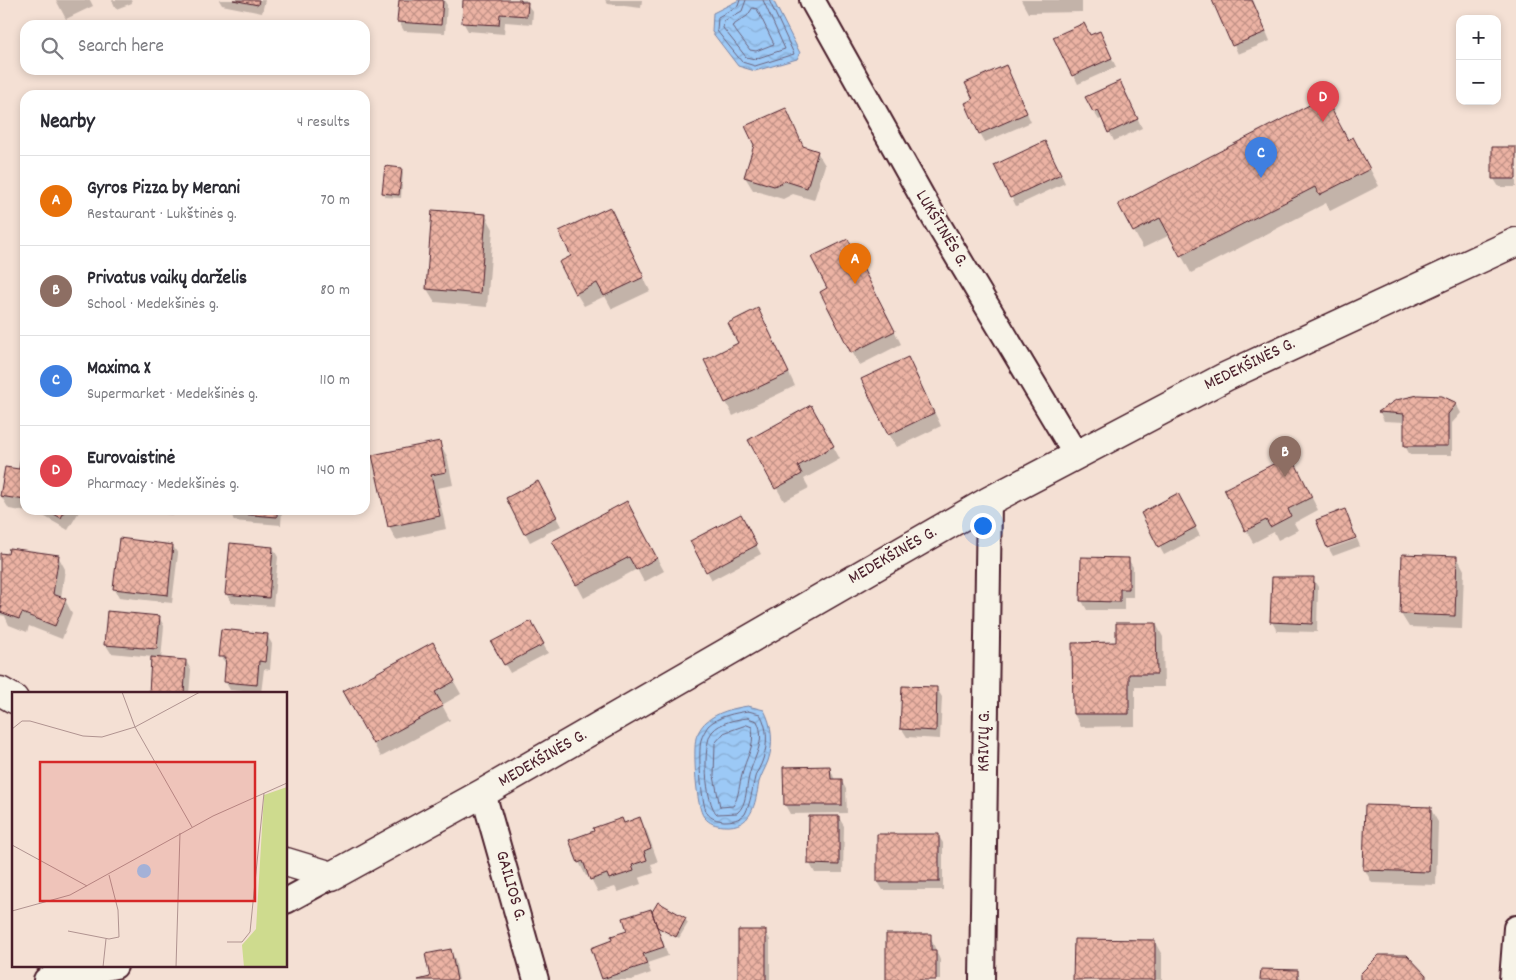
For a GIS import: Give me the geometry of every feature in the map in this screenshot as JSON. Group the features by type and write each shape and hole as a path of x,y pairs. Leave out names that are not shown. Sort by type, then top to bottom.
{"street":[{"name":"LUKŠTINĖS G.","path":"812,0 929,209 1076,455"},
{"name":"MEDEKŠINĖS G.","path":"288,900 484,793 989,501 1224,377 1516,242"},
{"name":"KRIVIŲ G.","path":"982,980 989,501"},
{"path":"0,691 12,698"},
{"name":"GAILIOS G.","path":"484,793 536,980"},
{"path":"288,863 332,876"},
{"path":"1512,980 1516,928"},
{"path":"46,980 105,968"}],"water":[{"path":"739,0 773,0 800,53 797,59 755,71 738,66 712,32 713,13"},
{"path":"748,706 764,710 767,716 771,735 770,755 759,782 754,807 746,819 733,826 715,825 704,817 699,803 695,766 696,738 703,725 710,719 726,711"}],"building":[{"path":"233,0 259,0 258,5"},
{"path":"399,0 443,0 441,25 397,22"},
{"path":"463,0 521,0 521,2 528,2 527,16 500,14 499,25 462,23"},
{"path":"1212,0 1252,0 1266,32 1232,46"},
{"path":"1084,23 1090,35 1100,31 1112,58 1072,76 1053,37"},
{"path":"1006,65 1027,113 979,134 965,103 973,99 965,83"},
{"path":"1120,81 1138,119 1108,133 1098,110 1093,112 1085,97"},
{"path":"1325,97 1348,140 1353,137 1370,169 1319,195 1315,187 1180,256 1160,218 1133,232 1118,204"},
{"path":"786,108 803,146 818,151 807,188 785,181 774,186 744,177 754,145 745,126"},
{"path":"1045,141 1061,174 1010,198 994,165"},
{"path":"1492,147 1516,147 1516,179 1492,179"},
{"path":"385,166 402,168 399,195 382,193"},
{"path":"610,207 644,277 604,296 597,283 575,294 559,262 571,256 559,231"},
{"path":"432,210 486,214 480,294 426,289"},
{"path":"848,239 895,331 851,353 820,292 827,288 811,257"},
{"path":"758,308 789,373 725,403 704,360 738,343 728,323"},
{"path":"908,357 934,413 888,435 861,379"},
{"path":"1418,395 1442,396 1457,403 1448,414 1448,446 1404,446 1404,414 1378,412 1396,400"},
{"path":"811,405 834,446 798,466 802,474 775,489 748,440"},
{"path":"440,441 446,472 431,475 440,516 388,527 372,455"},
{"path":"1291,455 1312,497 1288,509 1291,516 1270,527 1266,520 1245,531 1224,489"},
{"path":"20,462 20,499 0,496 5,467 19,469"},
{"path":"538,481 557,517 524,534 506,498"},
{"path":"1178,493 1196,527 1158,547 1141,513"},
{"path":"627,501 657,558 636,570 629,557 576,585 552,541"},
{"path":"1345,509 1356,538 1327,548 1316,520"},
{"path":"741,514 757,545 706,572 690,541"},
{"path":"252,515 277,515 277,517"},
{"path":"119,538 173,545 168,595 113,589"},
{"path":"230,543 273,547 269,598 225,594"},
{"path":"9,548 59,555 53,594 66,599 55,626 22,613 19,619 0,612 2,606 0,605 0,553 8,554"},
{"path":"1402,554 1457,556 1455,616 1400,614"},
{"path":"1081,557 1129,558 1129,589 1120,589 1120,602 1080,601"},
{"path":"1272,577 1314,577 1312,624 1270,622"},
{"path":"107,611 160,616 157,649 104,645"},
{"path":"531,621 544,644 504,665 491,642"},
{"path":"1116,623 1156,623 1157,674 1129,674 1129,714 1073,714 1072,643 1116,642"},
{"path":"221,629 268,634 265,662 259,661 257,685 224,682 226,657 218,657"},
{"path":"433,642 455,681 435,692 443,706 373,744 343,691"},
{"path":"151,657 186,660 184,692 149,692"},
{"path":"902,686 937,687 936,731 900,729"},
{"path":"830,766 831,779 842,779 842,805 784,805 783,767"},
{"path":"1365,805 1431,807 1429,872 1363,870"},
{"path":"809,816 839,816 839,865 808,864"},
{"path":"640,817 651,848 644,851 647,860 632,865 634,871 609,879 607,874 590,880 583,861 578,863 569,840 594,831 593,828 622,818 624,823"},
{"path":"877,834 939,834 939,882 877,882"},
{"path":"658,902 686,918 676,937 657,927 652,912"},
{"path":"651,909 664,947 643,954 647,964 602,979 591,948 612,940 611,936 627,931 623,918"},
{"path":"738,930 766,930 766,980 738,980"},
{"path":"886,934 931,934 931,950 936,950 936,980 886,980"},
{"path":"1074,939 1155,940 1155,980 1073,980"},
{"path":"451,949 457,980 418,980 430,977 425,954"},
{"path":"1379,955 1407,955 1426,975 1426,980 1360,980 1360,974"},
{"path":"1261,969 1298,970 1298,980 1260,980"}],"place":[{"name":"Eurovaistinė","path":"1323,122"},
{"name":"Maxima X","path":"1261,178"},
{"name":"Gyros Pizza by Merani","path":"855,284"},
{"name":"Privatus vaikų darželis","path":"1285,477"}]}
